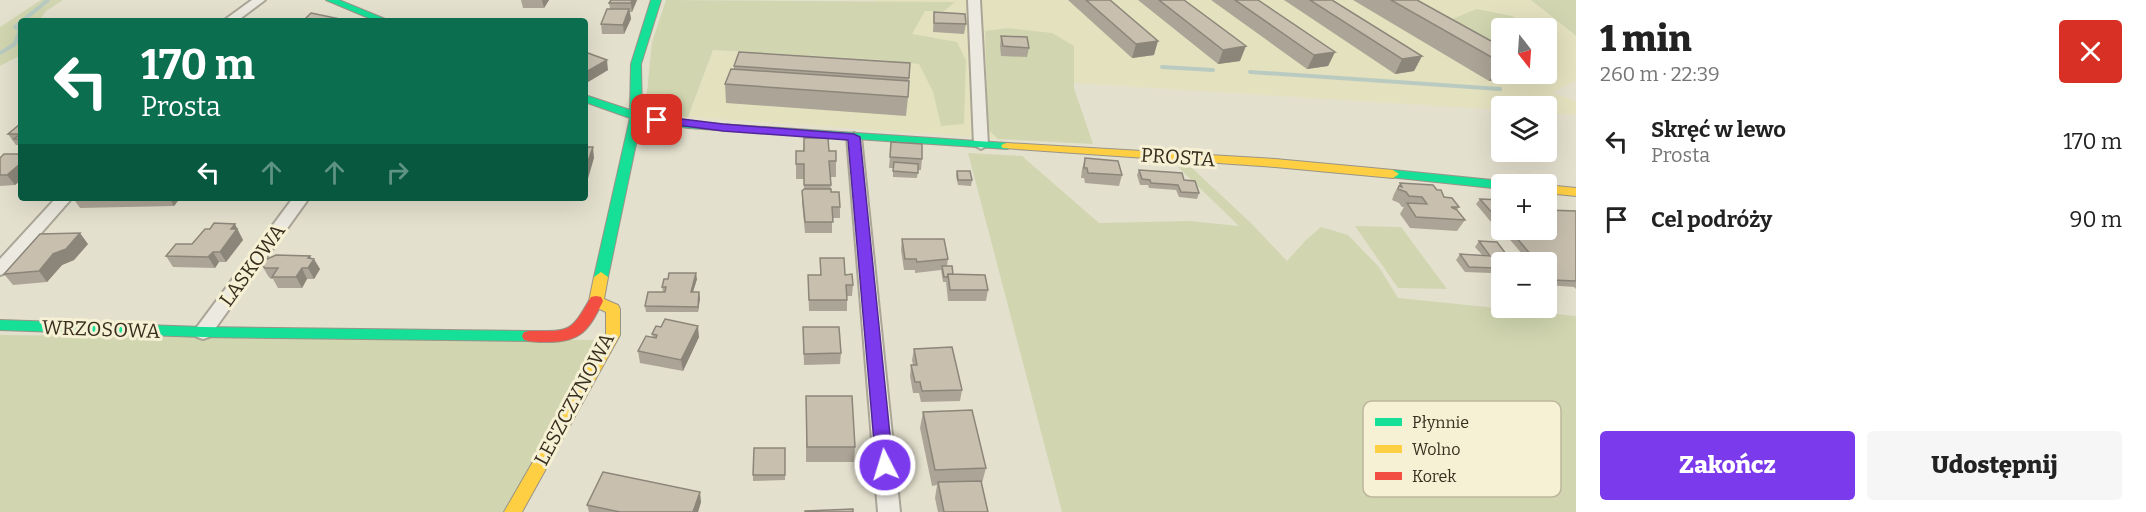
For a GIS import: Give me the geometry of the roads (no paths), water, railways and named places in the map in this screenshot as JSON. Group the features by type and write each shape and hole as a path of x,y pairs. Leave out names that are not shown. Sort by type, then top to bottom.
{"street":[{"path":"233,18 259,0"},
{"path":"332,0 377,18"},
{"name":"LESZCZYNOWA","path":"513,512 613,335 613,309 596,301 636,116 636,64 656,0"},
{"path":"974,0 981,145"},
{"name":"PROSTA","path":"588,99 636,116 698,126 1275,164 1491,184"},
{"path":"854,137 889,512"},
{"path":"1557,190 1576,192"},
{"path":"0,268 61,201"},
{"name":"LASKOWA","path":"202,332 299,201"},
{"name":"WRZOSOWA","path":"0,325 202,332 571,336 586,324 596,301"}],"waterway":[{"path":"26,18 48,0"},
{"path":"18,25 15,27 18,29"},
{"path":"0,53 15,44 18,36"},
{"path":"1162,67 1213,70"},
{"path":"1250,72 1500,89"}]}
